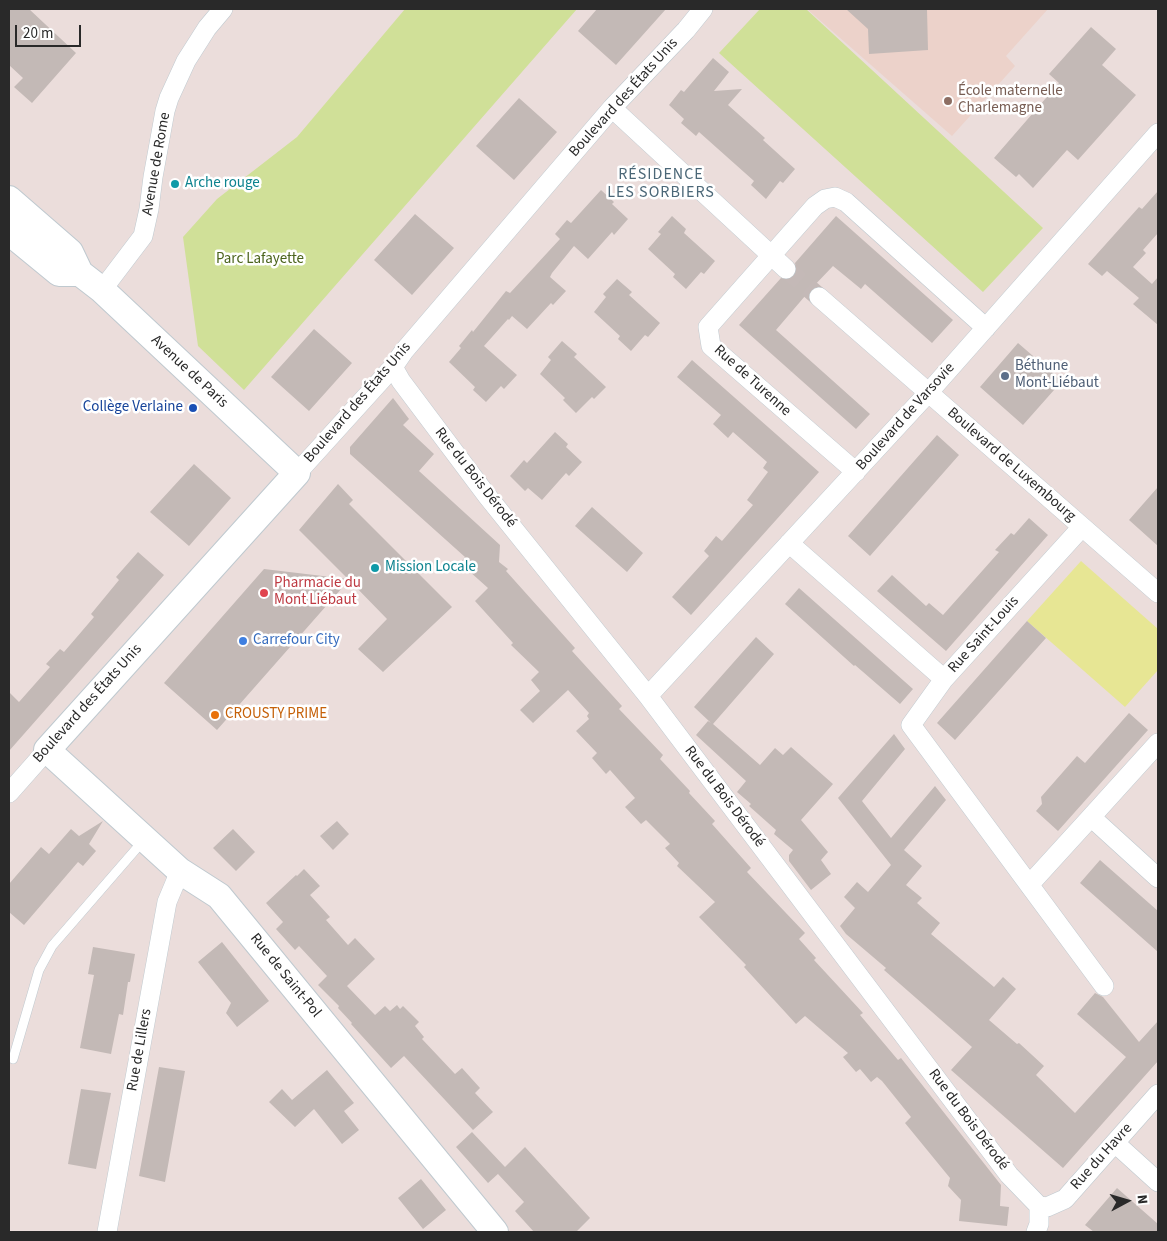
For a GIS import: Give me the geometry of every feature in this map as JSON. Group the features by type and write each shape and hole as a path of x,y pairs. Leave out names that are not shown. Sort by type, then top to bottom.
{"street":[{"name":"Avenue de Rome","path":"102,290 143,236 165,111 169,98 186,61 207,28 223,9"},
{"name":"Boulevard des États Unis","path":"9,793 393,367 612,108 686,30 703,9"},
{"path":"612,108 786,269"},
{"name":"Boulevard de Varsovie","path":"648,696 929,392 1158,133"},
{"path":"772,256 816,206 826,199 835,197 846,202 986,328"},
{"name":"Avenue de Paris","path":"9,200 70,252 72,267 102,290 297,473"},
{"path":"19,233 59,273 72,267"},
{"name":"Rue de Turenne","path":"772,256 708,327 711,346 856,472"},
{"name":"Boulevard de Luxembourg","path":"819,297 1158,593"},
{"name":"Rue du Bois Dérodé","path":"393,367 401,381 488,497 648,696 1009,1175 1039,1206"},
{"name":"Rue Saint-Louis","path":"790,543 944,679 1082,527"},
{"path":"944,679 911,725 1104,986"},
{"path":"1029,885 1158,743"},
{"name":"Rue de Saint-Pol","path":"47,750 180,871 219,896 495,1232"},
{"path":"1091,817 1158,878"},
{"name":"Rue de Lillers","path":"107,1232 167,902 180,871"},
{"name":"Rue du Havre","path":"1039,1206 1047,1207 1065,1199 1158,1094"},
{"path":"1115,1143 1158,1182"},
{"path":"1036,1232 1039,1224 1039,1206"}],"lane":[{"path":"9,216 19,233"},
{"path":"13,1059 39,970 52,946 144,839"}],"shaded area":[{"name":"École maternelle Charlemagne","path":"807,9 1048,9 1006,56 1015,66 952,136"},
{"path":"1081,561 1158,629 1158,670 1125,707 1027,621"}],"green space":[{"name":"Parc Lafayette","path":"405,9 577,9 244,390 198,346 183,237 217,199 297,137"},
{"path":"760,9 806,9 1043,228 983,292 719,53"}],"building":[{"path":"9,9 29,9 76,53 32,103 14,87 23,78 9,65"},
{"path":"597,9 666,9 616,65 578,31"},
{"path":"846,9 927,9 928,50 869,54 868,29"},
{"path":"1091,27 1116,49 1102,65 1136,95 1078,160 1067,150 1033,188 1019,174 1016,177 994,158 1059,83 1049,74"},
{"path":"713,58 729,72 714,91 742,89 728,105 765,138 763,140 795,169 783,183 780,181 766,199 751,185 754,181 699,132 696,136 681,123 684,119 669,105 681,90 684,92"},
{"path":"519,98 557,132 514,180 476,146"},
{"path":"601,190 628,219 614,235 612,232 588,259 574,246 550,277 566,291 553,305 551,303 527,329 512,316 484,346 517,375 504,389 501,386 486,402 473,390 475,387 449,362 461,348 459,346 472,330 473,332 506,291 510,293 560,239 555,234 567,220 571,223"},
{"path":"1158,191 1158,233 1143,250 1146,253 1133,267 1152,284 1158,277 1158,325 1133,304 1139,298 1107,271 1102,276 1088,264 1139,207 1142,209"},
{"path":"415,214 454,248 412,295 374,260"},
{"path":"672,216 686,229 684,233 715,261 704,274 701,272 686,289 673,277 675,274 648,249 661,234 658,232"},
{"path":"836,216 953,320 932,343 865,284 861,289 833,266 811,289 776,330 870,414 856,429 739,325 781,278 789,280 795,276 797,271 795,263"},
{"path":"617,279 632,292 629,295 660,323 648,337 645,335 631,351 618,339 620,336 594,312 606,297 603,294"},
{"path":"314,329 352,363 309,411 271,377"},
{"path":"562,341 577,354 574,357 606,387 594,399 592,397 576,413 563,400 565,398 540,374 551,360 548,357"},
{"path":"1018,343 1062,381 1023,425 980,387"},
{"path":"692,360 819,472 691,615 672,597 709,556 704,551 716,536 722,541 753,505 747,500 768,472 763,468 767,462 733,432 728,438 713,424 721,415 677,377"},
{"path":"393,398 409,419 403,425 434,454 419,471 500,545 499,562 508,569 506,571 575,648 572,651 622,706 619,709 663,755 660,759 690,791 689,793 715,821 712,824 751,868 747,872 805,933 799,939 816,958 814,960 863,1013 860,1015 898,1060 901,1058 1001,1185 1000,1206 1009,1207 1007,1226 959,1221 961,1200 948,1186 950,1178 905,1123 911,1117 882,1081 877,1077 871,1082 860,1069 856,1072 843,1057 848,1053 805,1016 796,1024 744,967 746,965 699,917 715,902 677,866 679,863 665,848 670,844 646,820 641,824 625,807 635,798 610,770 606,774 592,758 597,753 576,731 589,719 587,716 589,713 568,690 533,723 520,710 540,691 531,680 539,672 511,645 513,643 475,601 488,588 460,563 465,557 350,454 350,447"},
{"path":"555,432 568,444 566,447 582,462 569,476 566,473 542,500 528,488 525,491 510,476 524,460 527,463"},
{"path":"937,435 959,455 870,556 848,536"},
{"path":"194,464 231,498 189,546 150,512"},
{"path":"338,484 353,500 349,504 452,607 383,672 358,649 387,619 349,580 217,730 164,683 264,569 348,579 299,530"},
{"path":"1158,487 1158,546 1129,520"},
{"path":"592,507 643,553 627,572 575,526"},
{"path":"1029,518 1048,535 946,651 877,591 892,575 926,606 929,603 943,615 999,552 995,550 1011,533 1014,535"},
{"path":"138,552 164,575 9,751 9,692 19,702 50,667 46,664 60,649 64,652 94,617 91,614 119,580 116,577"},
{"path":"799,588 913,689 900,704 854,666 785,604"},
{"path":"1027,621 1046,638 955,740 937,723"},
{"path":"756,637 774,654 713,724 760,765 775,748 783,755 791,747 833,784 801,820 828,852 821,860 831,874 811,890 789,861 789,855 793,850 774,834 776,830 749,806 751,804 737,792 746,781 696,735 708,721 711,723 694,707"},
{"path":"1129,713 1148,730 1058,831 1036,811 1042,804 1041,797 1077,756 1085,763"},
{"path":"894,734 905,749 862,801 891,838 935,786 946,800 904,850 922,866 906,885 922,898 917,903 940,923 931,934 994,987 1003,977 1016,989 989,1020 1017,1044 1019,1043 1044,1066 1036,1075 1075,1113 1126,1057 1077,1014 1095,993 1103,997 1139,1042 1158,1021 1158,1061 1063,1168 951,1070 972,1047 884,970 886,968 846,934 840,926 855,908 844,897 857,882 868,892 891,865 838,798"},
{"path":"103,821 89,844 96,851 83,866 78,862 24,925 9,912 9,884 41,847 49,854 71,829 79,836"},
{"path":"337,821 349,834 333,850 320,836"},
{"path":"233,829 255,852 236,871 213,848"},
{"path":"1100,860 1158,911 1158,952 1080,883"},
{"path":"304,869 320,886 310,895 330,917 326,920 348,945 355,938 375,959 347,986 375,1015 385,1006 390,1011 397,1005 400,1009 403,1006 419,1022 415,1026 424,1037 422,1039 455,1074 462,1068 480,1088 475,1093 493,1112 473,1130 404,1056 391,1068 351,1024 338,1008 339,1006 318,985 327,976 299,946 295,950 276,929 283,922 266,903"},
{"path":"222,942 269,1001 237,1027 226,1013 231,1003 198,962"},
{"path":"93,947 135,954 123,1015 119,1014 111,1054 80,1048 94,975 88,974"},
{"path":"159,1067 185,1071 165,1182 139,1176"},
{"path":"327,1070 354,1103 344,1111 359,1130 342,1144 314,1109 295,1127 269,1102 282,1089 292,1100"},
{"path":"81,1089 111,1093 96,1169 68,1164"},
{"path":"472,1132 505,1167 525,1147 590,1218 576,1232 534,1232 515,1211 524,1202 499,1173 488,1183 456,1147"},
{"path":"421,1179 446,1210 423,1229 398,1198"},
{"path":"1117,1188 1158,1224 1158,1232 1094,1232 1085,1225"}],"tunnel":[{"path":"786,269 819,297"}],"place":[{"name":"École maternelle Charlemagne","path":"948,101"},
{"name":"Arche rouge","path":"175,184"},
{"name":"Béthune Mont-Liébaut","path":"1005,376"},
{"name":"Collège Verlaine","path":"193,408"},
{"name":"Mission Locale","path":"375,568"},
{"name":"Pharmacie du Mont Liébaut","path":"264,593"},
{"name":"Carrefour City","path":"243,641"},
{"name":"CROUSTY PRIME","path":"215,715"}],"district":[{"name":"RÉSIDENCE LES SORBIERS","path":"661,184"}]}
